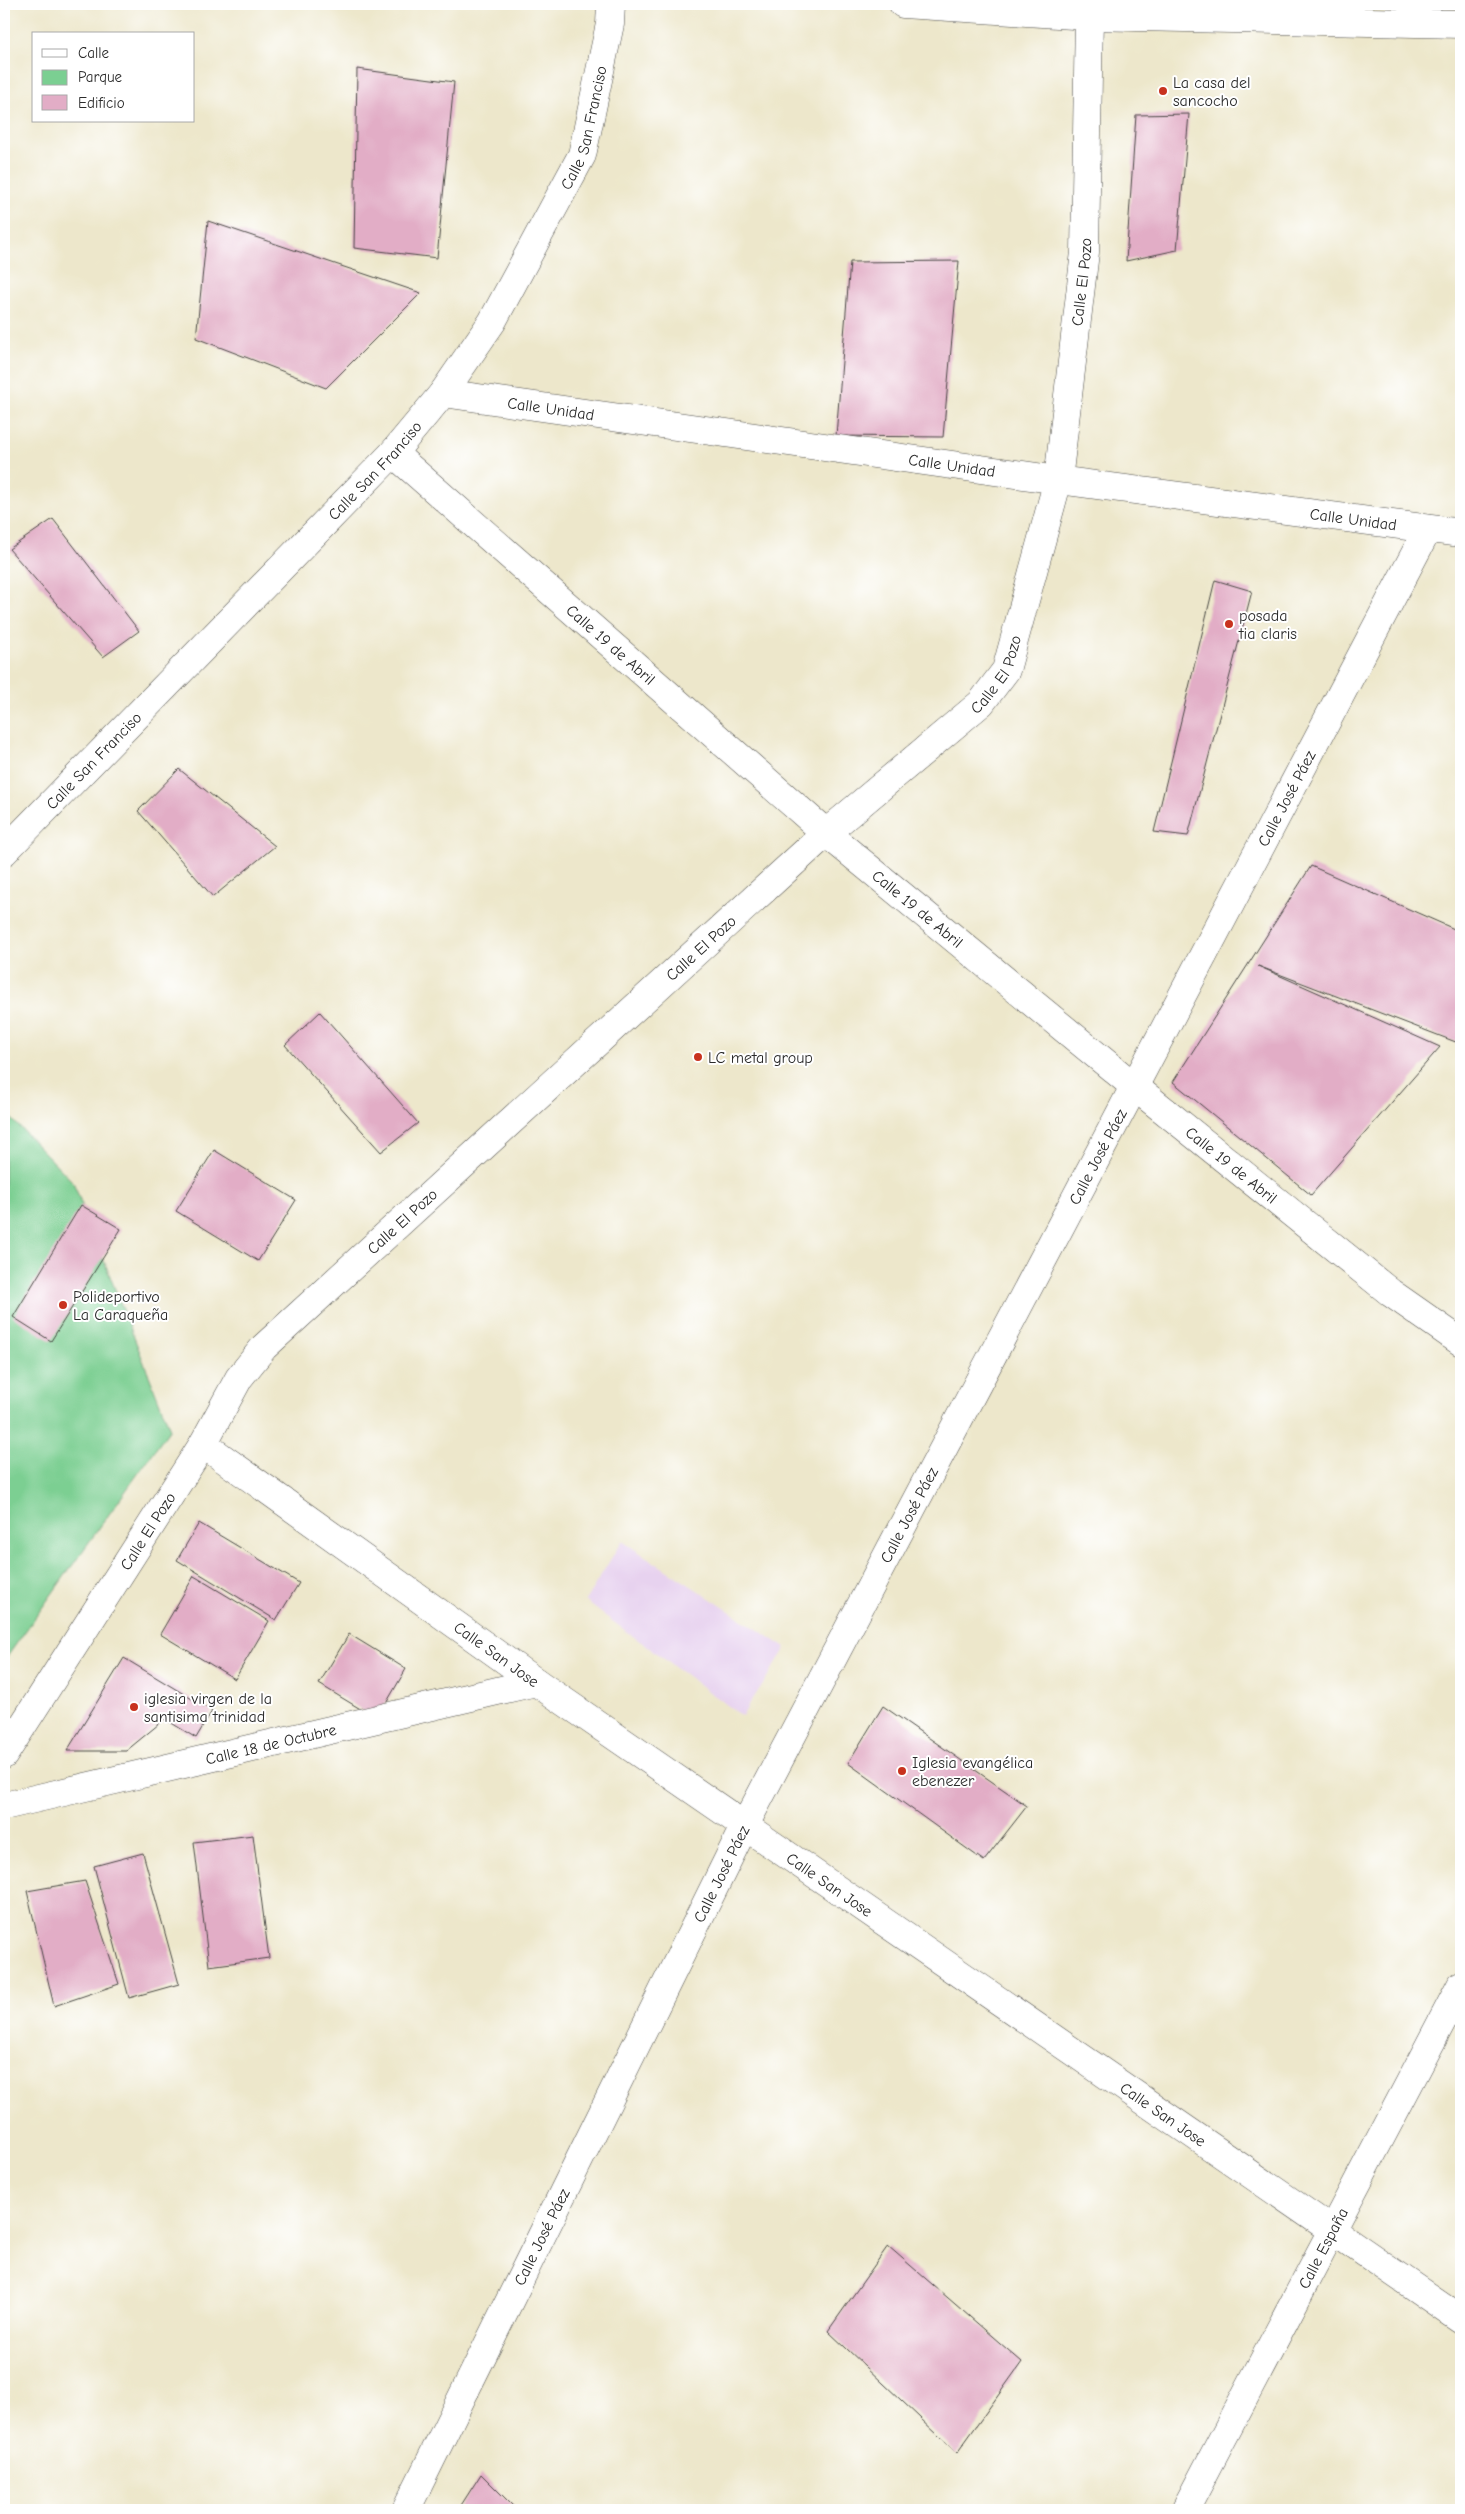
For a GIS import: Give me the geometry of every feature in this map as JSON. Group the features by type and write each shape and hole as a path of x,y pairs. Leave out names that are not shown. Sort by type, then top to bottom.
{"street":[{"name":"Calle San Franciso","path":"4,852 393,452 443,393 492,322 582,155 610,24 611,4"},
{"path":"903,4 1089,16 1461,24"},
{"name":"Calle El Pozo","path":"4,1755 203,1444 239,1378 264,1347 826,833 981,703 1006,670 1058,480 1085,252 1089,16"},
{"name":"Calle Unidad","path":"443,393 1058,480 1461,533"},
{"name":"Calle 19 de Abril","path":"393,452 826,833 1135,1087 1391,1293 1461,1342"},
{"name":"Calle José Páez","path":"406,2510 745,1825 1428,529"},
{"name":"Calle San Jose","path":"203,1444 536,1682 1461,2319"},
{"name":"Calle 18 de Octubre","path":"4,1806 536,1682"},
{"name":"Calle España","path":"1185,2510 1331,2229 1461,1985"}],"shaded area":[{"path":"622,1541 786,1648 742,1716 585,1601"}],"green space":[{"name":"Polideportivo La Caraqueña","path":"4,1111 73,1182 170,1429 4,1661"}],"building":[{"path":"357,69 454,82 437,258 354,248"},
{"path":"1189,114 1177,250 1126,261 1136,115"},
{"path":"208,221 421,293 326,388 196,338"},
{"path":"959,261 943,437 836,436 850,262"},
{"path":"53,519 139,631 103,657 9,549"},
{"path":"1215,580 1252,591 1188,836 1154,832"},
{"path":"179,769 275,846 213,897 138,811"},
{"path":"1311,866 1461,932 1461,1044 1258,966 1440,1047 1311,1195 1173,1082"},
{"path":"320,1012 418,1123 381,1152 285,1045"},
{"path":"214,1150 296,1200 258,1261 176,1211"},
{"path":"81,1205 121,1229 51,1341 13,1317"},
{"path":"199,1523 299,1583 276,1620 177,1560"},
{"path":"194,1576 269,1621 235,1679 160,1634"},
{"path":"349,1634 406,1669 377,1719 319,1684"},
{"path":"124,1658 212,1711 196,1738 165,1719 126,1751 67,1751"},
{"path":"883,1706 1027,1806 984,1861 848,1763"},
{"path":"253,1835 269,1958 209,1966 194,1842"},
{"path":"143,1853 179,1984 129,1998 94,1866"},
{"path":"85,1881 119,1984 54,2006 27,1891"},
{"path":"888,2246 1022,2362 957,2453 828,2331"},
{"path":"481,2474 517,2510 458,2510"}],"place":[{"name":"La casa del sancocho","path":"1163,91"},
{"name":"posada tia claris","path":"1229,624"},
{"name":"LC metal group","path":"698,1057"},
{"name":"Polideportivo La Caraqueña","path":"63,1305"},
{"name":"iglesia virgen de la santisima trinidad","path":"134,1707"},
{"name":"Iglesia evangélica ebenezer","path":"902,1771"}]}
